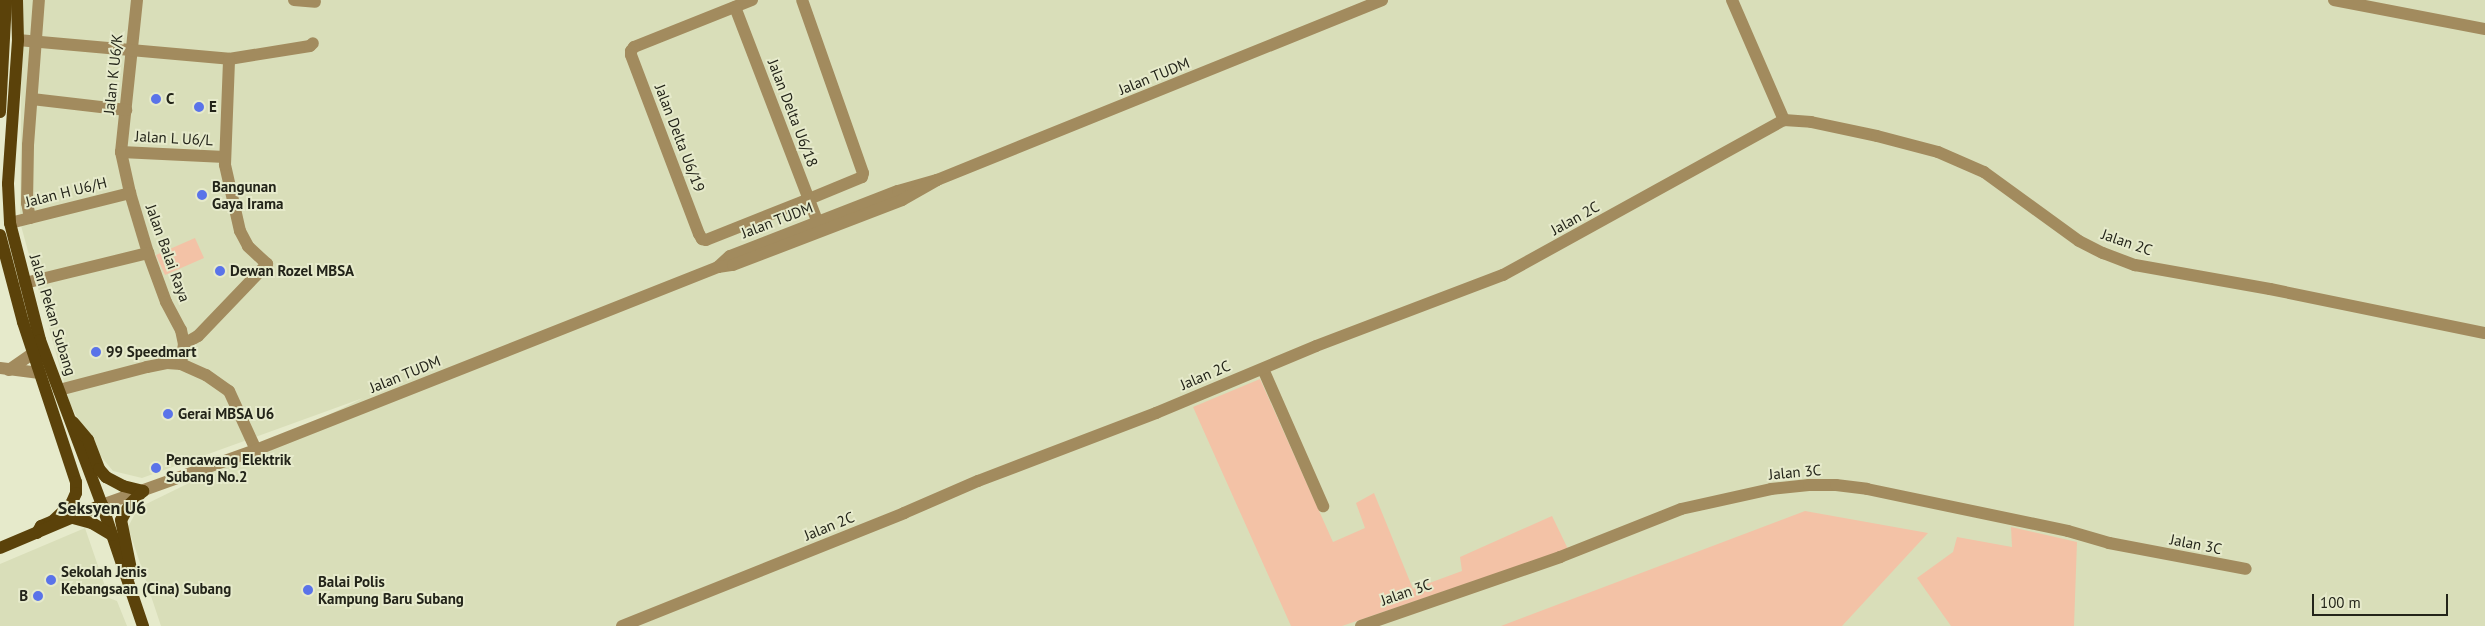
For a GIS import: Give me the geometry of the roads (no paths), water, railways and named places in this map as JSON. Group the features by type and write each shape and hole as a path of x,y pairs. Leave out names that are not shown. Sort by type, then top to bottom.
{"main road":[{"path":"0,112 2,30 6,0"},
{"name":"Jalan Pekan Subang","path":"17,0 18,40 8,184 10,223 40,340 102,505 143,626"},
{"name":"Jalan Pekan Subang","path":"0,235 22,322 73,470 76,493 63,513 41,526 36,533"},
{"path":"68,417 88,440 100,469 106,477 123,486 143,491"},
{"path":"128,583 132,566 121,520 130,504 143,491"},
{"path":"0,548 102,505"},
{"path":"73,518 92,523 112,535"}],"street":[{"path":"30,218 27,203 28,145 40,0"},
{"name":"Jalan K U6/K","path":"121,152 137,0"},
{"path":"294,0 315,2"},
{"path":"735,7 752,0"},
{"path":"802,0 863,173 862,177 809,199"},
{"name":"Jalan TUDM","path":"102,505 256,450 718,267 733,265 819,226 902,200 936,180 1382,0"},
{"path":"1732,0 1784,120"},
{"path":"2334,0 2485,29"},
{"name":"Jalan Delta U6/19","path":"735,7 634,47 630,55 702,239 706,240 809,199"},
{"name":"Jalan Delta U6/18","path":"735,7 819,226"},
{"path":"18,40 229,59 310,46 313,42"},
{"path":"184,344 198,336 267,264 248,246 240,231 225,158 229,59"},
{"path":"32,100 126,110"},
{"name":"Jalan 2C","path":"622,626 904,514 978,481 1156,413 1515,269 1784,120 1811,122 1877,136 1945,155 1984,172 2079,241 2103,254 2135,265 2270,289 2485,333"},
{"name":"Jalan L U6/L","path":"121,152 225,158"},
{"name":"Jalan Balai Raya","path":"121,152 130,193 148,253 166,302 181,330 184,344 181,364"},
{"name":"Jalan H U6/H","path":"10,223 130,193"},
{"path":"25,283 148,253"},
{"path":"5,369 33,353"},
{"path":"59,390 147,367 166,363 181,364 206,375 229,391 256,450"},
{"path":"5,369 40,373"},
{"path":"1264,369 1323,506"},
{"name":"Jalan 3C","path":"1361,626 1560,558 1680,509 1771,489 1809,485 1836,485 1867,489 2068,531 2109,543 2246,569"}],"place":[{"name":"C","path":"156,99"},
{"name":"E","path":"199,107"},
{"name":"Bangunan Gaya Irama","path":"202,195"},
{"name":"Dewan Rozel MBSA","path":"220,271"},
{"name":"99 Speedmart","path":"96,352"},
{"name":"Gerai MBSA U6","path":"168,414"},
{"name":"Pencawang Elektrik Subang No.2","path":"156,468"},
{"name":"Sekolah Jenis Kebangsaan (Cina) Subang","path":"51,580"},
{"name":"Balai Polis Kampung Baru Subang","path":"308,590"},
{"name":"B","path":"38,596"}],"district":[{"name":"Seksyen U6","path":"102,508"}]}
